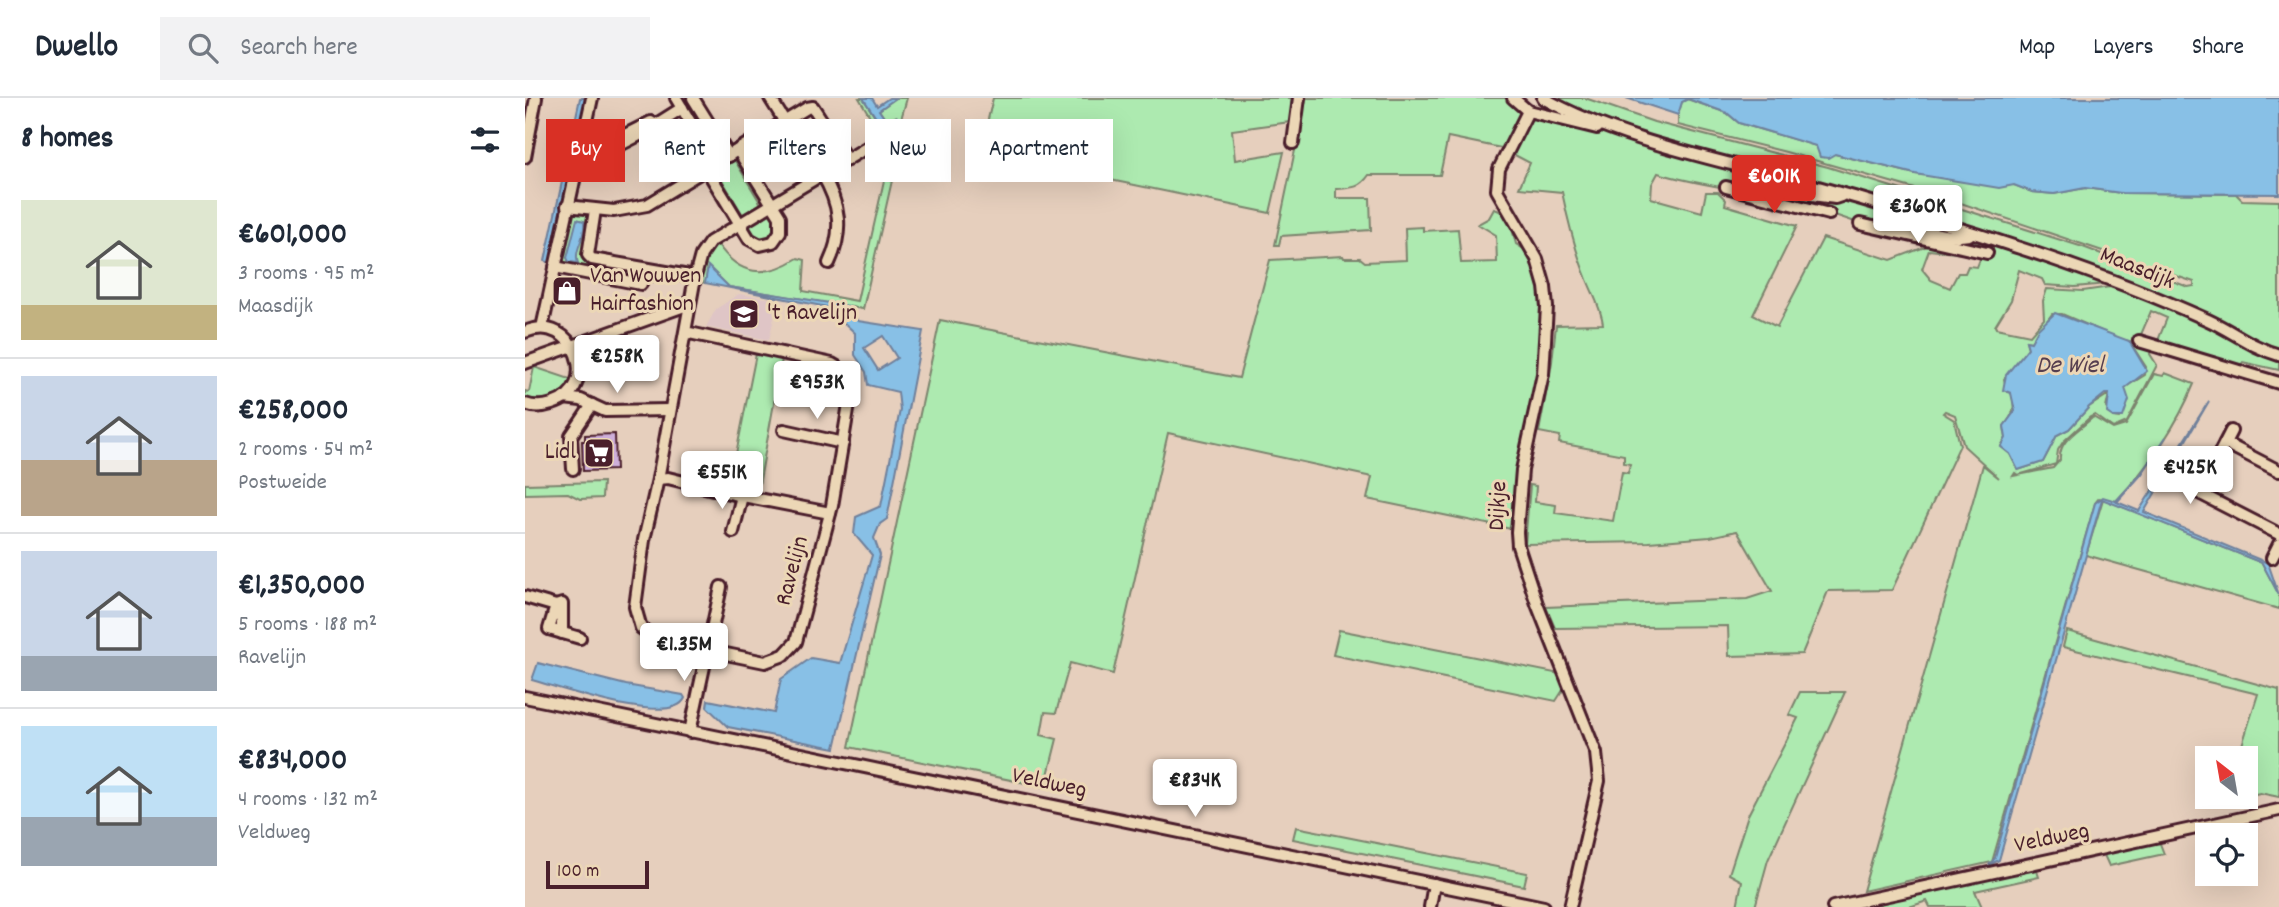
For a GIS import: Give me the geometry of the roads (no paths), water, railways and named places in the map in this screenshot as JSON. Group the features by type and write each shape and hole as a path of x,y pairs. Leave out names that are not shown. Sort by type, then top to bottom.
{"street":[{"path":"525,157 536,98"},
{"path":"542,328 592,98"},
{"path":"770,98 783,119"},
{"path":"1293,143 1299,98"},
{"name":"Maasdijk","path":"1513,98 1528,111 1592,128 1605,128"},
{"name":"Maasdijk","path":"1543,98 1605,128 1674,150 1882,205 2119,282 2226,329 2256,349 2279,355"},
{"path":"662,119 680,104 695,102 772,204 782,226 773,242 760,245 752,242 719,182"},
{"path":"791,119 813,107 821,119"},
{"name":"Dijkje","path":"1528,111 1499,169 1497,190 1537,259 1545,287 1547,307 1543,374 1523,470 1517,532 1537,604 1592,741 1599,780 1570,907"},
{"path":"730,155 744,146"},
{"name":"Maasdijk","path":"1751,169 1756,176 1791,198 1829,214"},
{"path":"567,206 621,210 647,205 686,182"},
{"path":"809,182 705,248 695,277 669,410 659,479 668,478 829,513"},
{"path":"827,182 837,202 840,223 835,250 829,263"},
{"name":"Maasdijk","path":"1726,187 1791,198 1835,198 1845,194"},
{"name":"Maasdijk","path":"1882,205 1886,212 1925,235 1973,234"},
{"path":"595,210 588,254 592,259 695,277"},
{"name":"Maasdijk","path":"1860,224 1925,235 1987,253"},
{"path":"555,267 641,284"},
{"path":"525,363 690,304"},
{"path":"525,331 542,328 555,331 573,346 579,359 576,385 564,398 548,406 526,405 525,418"},
{"name":"Ravelijn","path":"659,479 645,540 635,607 637,618 647,635 658,640 765,662 775,660 790,650 796,642 829,513 843,443 850,388 846,376 837,367 685,332"},
{"path":"2139,341 2279,383"},
{"path":"564,398 580,400 605,411 669,410"},
{"path":"573,470 571,436 592,405"},
{"path":"784,430 843,443"},
{"path":"2231,431 2199,493 2279,534"},
{"path":"2225,443 2279,471"},
{"path":"733,532 742,496"},
{"path":"2272,558 2279,544"},
{"path":"689,732 721,587"},
{"path":"525,597 556,606 562,604 562,633 580,638"},
{"name":"Veldweg","path":"525,699 1545,907"},
{"name":"Veldweg","path":"1833,907 2279,810"},
{"path":"1430,907 1434,884"}],"water":[{"path":"580,98 586,98 581,119 575,119"},
{"path":"863,98 872,98 877,106 889,98 896,98 879,110 885,119 877,119"},
{"path":"1626,98 2279,98 2279,194 2121,193 2085,188 2054,194 2032,192 2014,185 1999,188 1915,174 1835,154 1828,158 1820,157 1816,146 1739,123 1727,113 1688,99 1682,102 1678,115"},
{"path":"562,182 568,182 550,263 545,261"},
{"path":"577,219 584,221 584,232 577,253 578,263 569,262 567,258"},
{"path":"708,266 729,287 848,306 858,321 923,331 887,519 880,524 874,538 880,555 835,748 728,727 707,707 708,700 774,713 781,679 811,658 840,663 872,555 854,534 856,517 881,506 900,410 898,392 868,385 866,372 855,355 855,333 827,307 705,283","holes":["883,336 897,358 878,370 864,348"]},
{"name":"De Wiel","path":"2055,313 2129,341 2147,371 2125,388 2129,400 2123,417 2113,417 2107,413 2109,394 2105,394 2069,429 2057,435 2043,462 2018,470 2010,454 2001,447 2006,438 2004,426 2015,411 2011,393 2003,390 2006,375 2028,348 2026,341 2031,342 2038,329"},
{"path":"2209,401 2144,512 2268,563 2279,595 2262,563 2102,499 1999,860 1989,865 1995,858 2095,503 2103,497 2116,501 2140,475 2166,437 2142,474 2117,502 2139,511"},
{"path":"538,663 626,685 683,695 685,698 676,706 659,709 613,703 532,680"}],"place":[{"name":"Van Wouwen Hairfashion","path":"567,291"},
{"name":"'t Ravelijn","path":"744,314"},
{"name":"Lidl","path":"599,453"}]}
